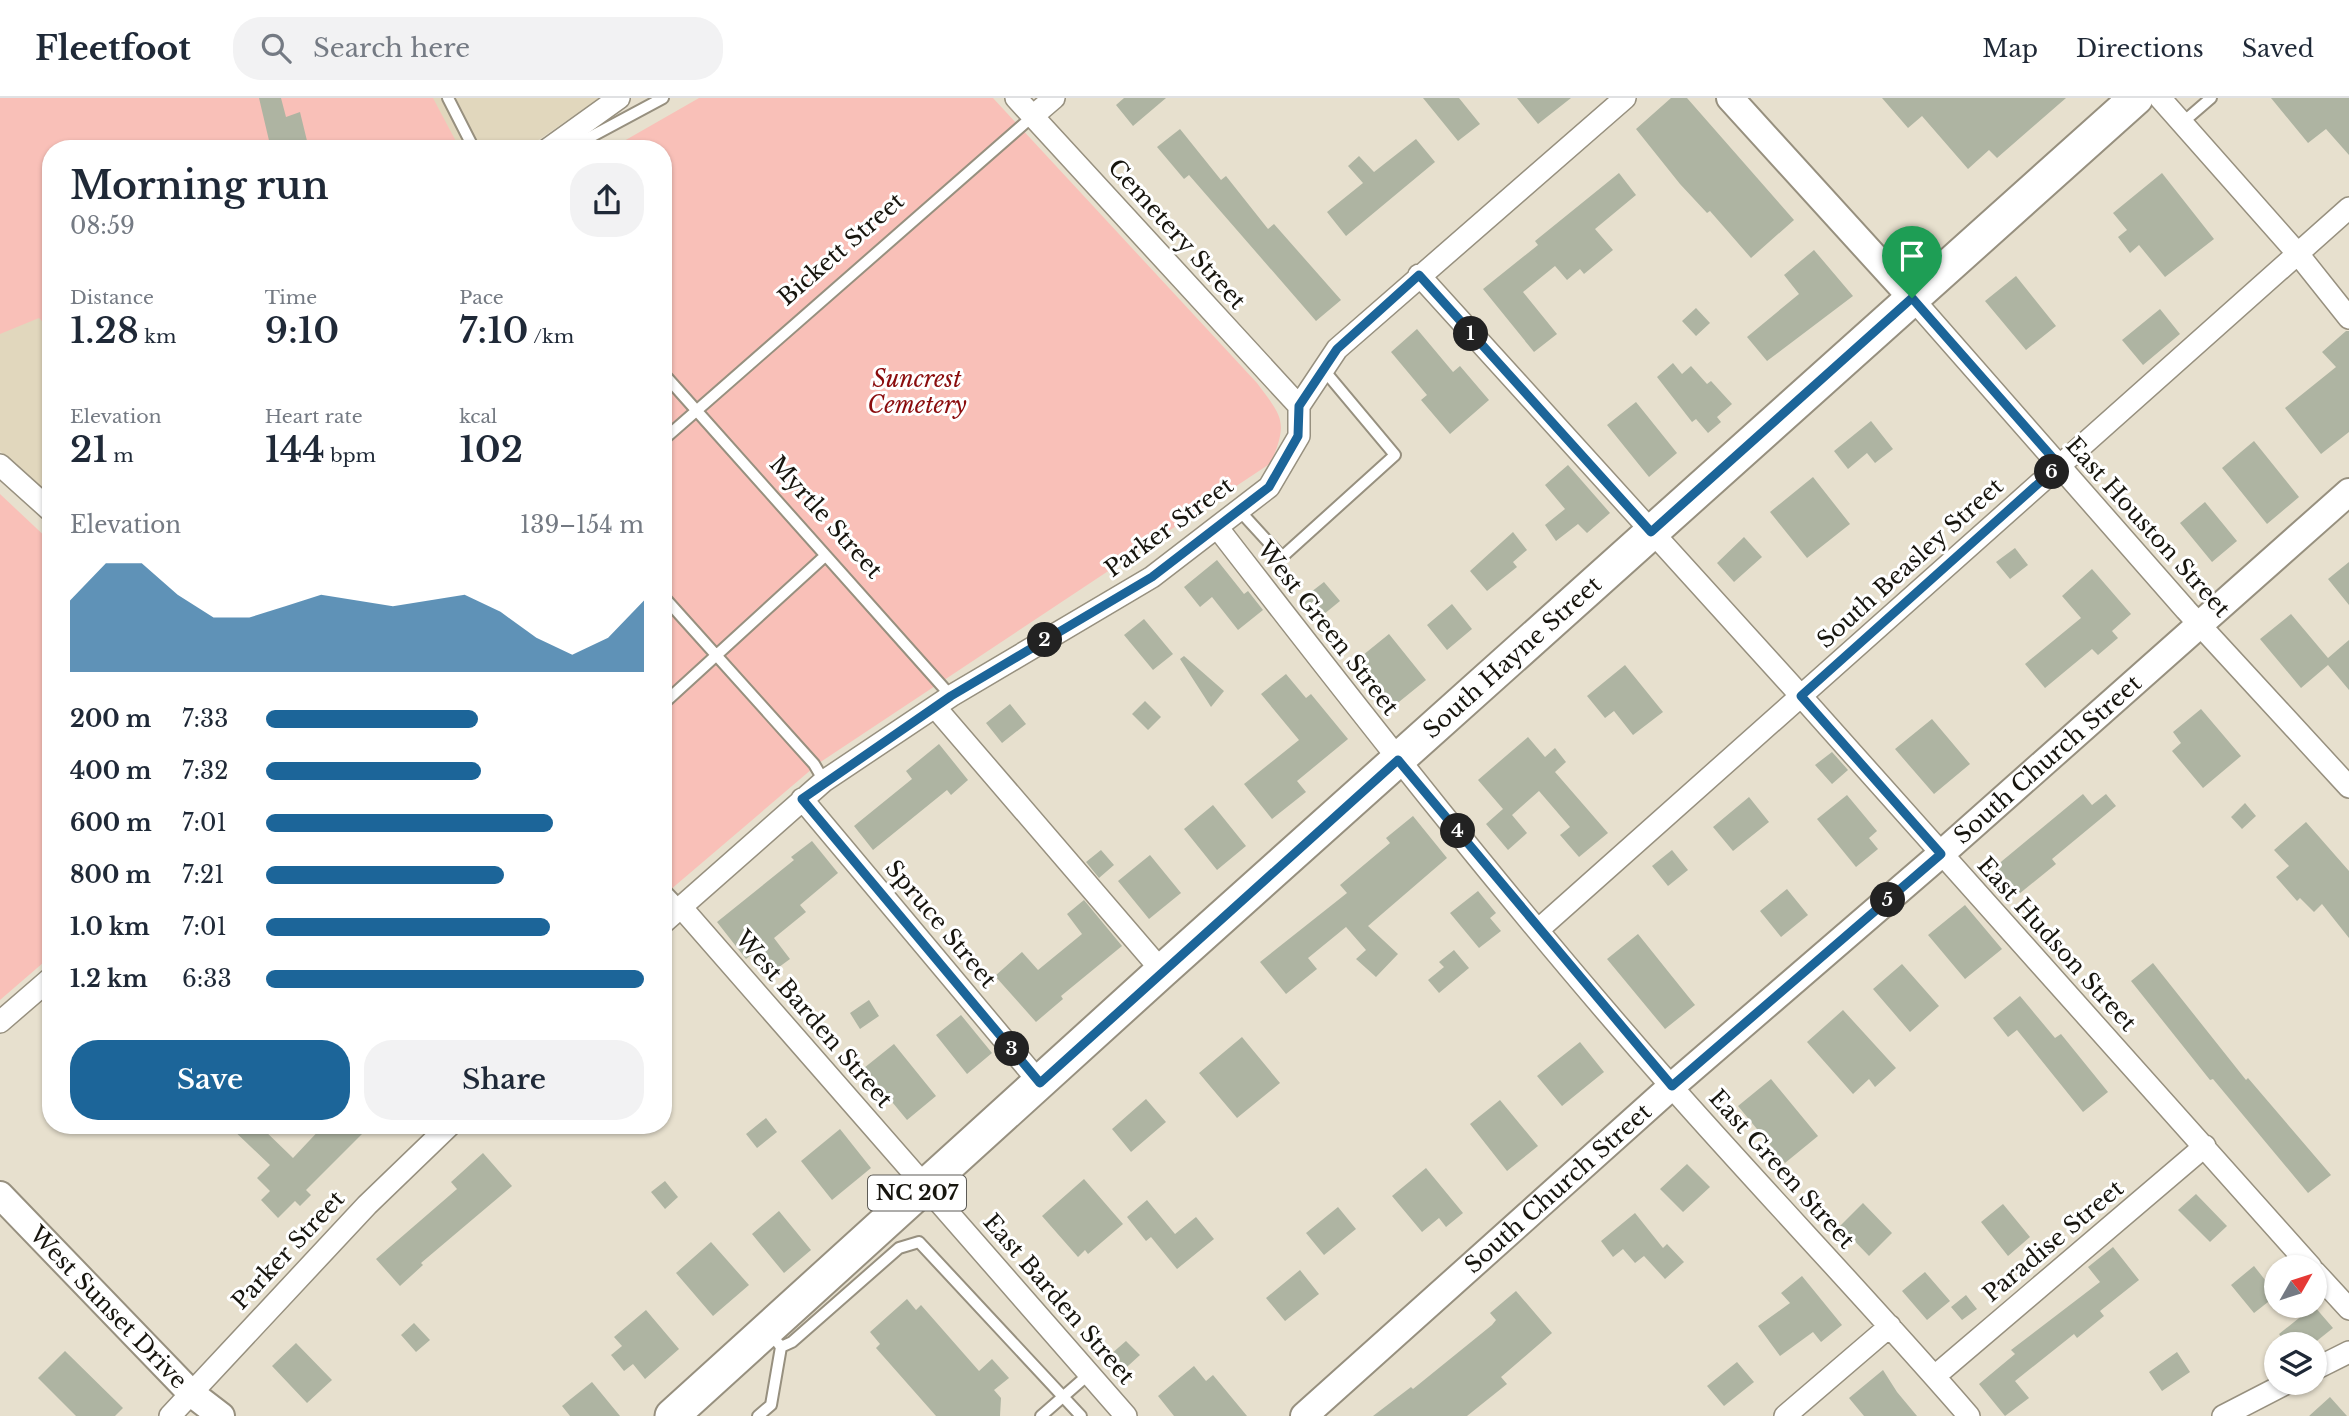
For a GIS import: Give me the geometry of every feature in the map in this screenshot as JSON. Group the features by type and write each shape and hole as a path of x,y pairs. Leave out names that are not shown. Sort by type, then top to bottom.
{"main road":[{"name":"South Hayne Street","path":"672,1416 774,1338 924,1186 2136,98"}],"street":[{"name":"Cemetery Street","path":"1016,98 1299,406"},
{"name":"Bickett Street","path":"1033,116 1054,98"},
{"name":"Parker Street","path":"672,916 824,781 943,701 1152,577 1269,487 1285,464 1298,436 1299,406 1323,369 1358,328 1625,98"},
{"path":"1730,98 1912,298"},
{"path":"2160,98 2298,254 2349,318"},
{"path":"560,140 613,100"},
{"name":"South Beasley Street","path":"1538,930 2349,208"},
{"name":"East Hudson Street","path":"1419,275 1801,696 2300,1255"},
{"name":"East Houston Street","path":"1912,298 2200,625 2348,784"},
{"path":"0,465 42,503"},
{"name":"South Church Street","path":"1304,1416 1672,1086 1941,854 2349,492"},
{"name":"West Green Street","path":"1217,527 1398,760"},
{"name":"Myrtle Street","path":"943,701 1162,971"},
{"name":"East Green Street","path":"1398,760 1538,930 1672,1086 1969,1416"},
{"name":"Spruce Street","path":"802,799 1040,1083"},
{"name":"West Barden Street","path":"681,908 924,1186"},
{"path":"0,1021 42,986"},
{"name":"Parker Street","path":"170,1416 367,1205 441,1134"},
{"name":"Paradise Street","path":"1934,1376 2205,1146"},
{"name":"East Barden Street","path":"924,1186 1126,1416"},
{"name":"West Sunset Drive","path":"0,1195 191,1393 221,1416"},
{"path":"2328,1286 2349,1309"},
{"path":"1785,1416 1890,1326"},
{"path":"2327,1364 2349,1352"},
{"path":"2223,1416 2264,1395"}],"lane":[{"path":"448,98 469,140"},
{"path":"585,140 663,98"},
{"path":"2182,124 2211,98"},
{"name":"Bickett Street","path":"672,432 1033,116"},
{"path":"1239,510 1282,557 1395,455 1323,369"},
{"name":"Myrtle Street","path":"672,383 825,556 943,701"},
{"path":"672,696 825,556"},
{"path":"672,606 814,764 824,781"},
{"name":"West Barden Street","path":"672,898 681,908"},
{"path":"758,1416 771,1405 774,1338 792,1342 899,1248 919,1242 1081,1416"},
{"path":"1041,1416 1088,1374"}],"shaded area":[{"path":"0,98 600,98 538,140 42,140 42,491 0,451"}],"green space":[{"path":"0,98 433,98 455,140 42,140 42,321 39,318 0,334"},
{"name":"Suncrest Cemetery","path":"699,98 993,98 1257,383 1273,404 1281,428 1271,463 819,763 672,888 672,140 626,140"},
{"path":"0,494 42,534 42,964 0,1000"}],"building":[{"path":"259,98 281,98 286,117 300,112 307,140 269,140"},
{"path":"1124,98 1166,98 1133,126 1116,105"},
{"path":"1423,98 1459,98 1480,124 1458,141"},
{"path":"1517,98 1571,98 1538,124"},
{"path":"1671,98 1687,98 1794,220 1751,258 1710,211 1707,213 1680,184 1636,129"},
{"path":"1882,98 2066,98 1997,158 1989,150 1968,169 1922,116 1908,128"},
{"path":"2271,98 2349,98 2349,155 2326,129 2308,143"},
{"path":"1180,129 1221,180 1226,176 1268,229 1274,224 1341,300 1316,321 1189,175 1184,179 1157,147"},
{"path":"1416,139 1435,162 1346,236 1327,212 1363,183 1348,166 1359,156 1374,172"},
{"path":"1619,173 1636,195 1595,229 1613,250 1584,274 1580,269 1567,280 1555,266 1523,292 1557,334 1534,352 1483,289 1538,245 1535,241"},
{"path":"2162,173 2214,239 2165,277 2139,245 2130,253 2118,237 2127,230 2113,213"},
{"path":"1814,250 1853,296 1767,361 1747,337 1799,294 1784,275"},
{"path":"2016,276 2056,326 2026,350 1985,301"},
{"path":"1696,308 1710,323 1696,336 1682,321"},
{"path":"2160,309 2180,334 2143,365 2122,340"},
{"path":"1417,329 1453,372 1460,366 1489,400 1450,434 1421,400 1427,395 1391,352"},
{"path":"2349,331 2349,432 2321,454 2285,408 2336,367 2322,352"},
{"path":"1673,363 1682,374 1691,366 1707,384 1711,381 1732,404 1717,417 1721,422 1708,433 1696,419 1692,422 1657,377"},
{"path":"1636,402 1677,453 1649,477 1607,425"},
{"path":"1871,421 1893,449 1875,463 1867,453 1848,469 1834,451"},
{"path":"2254,441 2299,497 2267,524 2222,468"},
{"path":"1568,465 1610,513 1587,533 1578,524 1556,541 1545,525 1565,509 1545,485"},
{"path":"1813,477 1850,524 1807,558 1770,512"},
{"path":"2205,502 2237,541 2212,562 2180,523"},
{"path":"1513,532 1527,550 1513,562 1517,567 1487,591 1470,571"},
{"path":"1744,537 1762,557 1734,582 1717,563"},
{"path":"2015,548 2028,565 2010,579 1996,562"},
{"path":"1217,560 1244,594 1248,591 1263,610 1238,630 1212,597 1200,607 1184,587"},
{"path":"2349,562 2349,605 2328,579"},
{"path":"2092,569 2131,614 2112,631 2118,638 2098,655 2092,649 2045,688 2025,664 2081,618 2062,596"},
{"path":"1324,582 1340,601 1318,619 1302,599"},
{"path":"1452,604 1472,629 1447,650 1427,625"},
{"path":"2291,614 2328,658 2349,640 2349,690 2328,665 2301,688 2260,639"},
{"path":"1144,619 1173,654 1153,670 1124,635"},
{"path":"1389,634 1426,680 1389,710 1352,664"},
{"path":"1184,656 1224,691 1211,707 1180,659"},
{"path":"1625,665 1663,712 1633,735 1614,711 1605,718 1587,696"},
{"path":"1286,674 1306,698 1311,694 1348,739 1297,781 1306,792 1272,819 1244,784 1299,740 1261,694"},
{"path":"1145,701 1161,717 1148,730 1132,714"},
{"path":"1010,704 1026,724 1002,743 986,723"},
{"path":"2201,709 2241,756 2203,788 2172,751 2181,743 2173,732"},
{"path":"1932,719 1970,764 1934,794 1895,749"},
{"path":"1528,737 1545,757 1555,748 1566,762 1555,772 1608,833 1579,857 1560,835 1570,827 1539,791 1512,815 1527,833 1508,850 1486,824 1503,809 1478,780"},
{"path":"939,744 968,780 951,795 947,790 873,850 854,826 912,779 906,771"},
{"path":"1832,752 1848,770 1832,784 1815,765"},
{"path":"2083,794 2092,805 2106,794 2116,806 2052,859 2056,864 2019,894 1996,866"},
{"path":"1847,795 1877,831 1869,838 1878,849 1856,867 1817,819"},
{"path":"1749,797 1769,822 1733,851 1713,827"},
{"path":"2245,803 2256,816 2242,829 2231,817"},
{"path":"1213,805 1246,846 1217,870 1184,829"},
{"path":"1413,816 1447,858 1368,926 1398,954 1376,977 1356,959 1366,950 1346,927 1308,958 1317,969 1286,994 1260,962 1347,893 1340,885 1390,843 1386,838"},
{"path":"2306,822 2349,871 2349,938 2322,904 2314,912 2300,898 2297,901 2276,877 2289,866 2274,850"},
{"path":"812,841 838,873 800,905 806,912 774,938 790,959 775,970 759,949 746,959 717,922 794,860 791,857"},
{"path":"1101,850 1114,865 1099,878 1086,862"},
{"path":"1672,850 1688,870 1668,886 1652,866"},
{"path":"1150,855 1181,893 1149,919 1118,881"},
{"path":"1787,889 1808,915 1781,937 1760,911"},
{"path":"1478,891 1496,913 1490,918 1501,931 1479,948 1450,913"},
{"path":"1084,900 1122,946 1061,996 1063,999 1036,1022 995,976 1022,952 1038,970 1082,934 1067,914"},
{"path":"1965,905 2002,949 1965,979 1928,935"},
{"path":"1638,934 1695,1005 1665,1029 1607,959"},
{"path":"1454,950 1469,968 1439,993 1428,980 1444,967 1439,962"},
{"path":"2153,963 2246,1080 2248,1078 2331,1175 2308,1193 2213,1079 2210,1080 2131,981"},
{"path":"1902,964 1939,1006 1910,1032 1873,989"},
{"path":"2020,996 2055,1038 2061,1034 2108,1092 2083,1112 2017,1030 2008,1037 1993,1018"},
{"path":"869,1000 879,1016 860,1029 850,1013"},
{"path":"1843,1010 1896,1068 1875,1087 1869,1079 1853,1094 1807,1042"},
{"path":"961,1015 992,1053 967,1074 936,1035"},
{"path":"1242,1037 1280,1083 1237,1118 1199,1073"},
{"path":"1580,1042 1604,1072 1562,1106 1537,1076"},
{"path":"894,1044 936,1096 907,1120 864,1068"},
{"path":"1771,1079 1818,1136 1785,1163 1738,1106"},
{"path":"1146,1099 1166,1122 1131,1152 1112,1129"},
{"path":"1500,1100 1538,1146 1507,1171 1470,1124"},
{"path":"766,1118 777,1132 757,1148 746,1134"},
{"path":"840,1129 871,1168 832,1200 801,1161"},
{"path":"237,1134 268,1134 293,1158 316,1134 362,1134 306,1190 311,1195 300,1206 295,1201 278,1218 261,1200 270,1191 257,1178 270,1165"},
{"path":"483,1153 512,1186 421,1263 423,1265 400,1286 376,1259 457,1189 451,1182"},
{"path":"1687,1164 1710,1187 1683,1212 1660,1189"},
{"path":"1426,1168 1463,1213 1446,1227 1439,1218 1422,1232 1392,1196"},
{"path":"1084,1179 1123,1224 1088,1254 1085,1250 1078,1257 1042,1216"},
{"path":"665,1181 678,1197 665,1209 651,1192"},
{"path":"2196,1194 2227,1226 2210,1242 2178,1210"},
{"path":"1147,1200 1175,1234 1196,1217 1214,1239 1177,1269 1151,1237 1146,1241 1127,1217"},
{"path":"1863,1203 1892,1233 1869,1256 1840,1226"},
{"path":"2003,1204 2030,1237 2008,1256 1981,1222"},
{"path":"1338,1207 1356,1229 1324,1255 1306,1233"},
{"path":"779,1211 811,1250 784,1273 752,1234"},
{"path":"1635,1213 1663,1248 1667,1244 1684,1262 1665,1279 1644,1256 1635,1263 1623,1249 1613,1257 1601,1241"},
{"path":"711,1242 749,1285 713,1316 676,1273"},
{"path":"2113,1247 2139,1280 2100,1311 2104,1316 2077,1338 2074,1334 2015,1381 2029,1398 2005,1416 1979,1384 2015,1354 2011,1350 2100,1282 2088,1267"},
{"path":"2254,1266 2264,1279 2264,1305 2254,1313 2231,1285"},
{"path":"1300,1270 1319,1294 1285,1321 1266,1298"},
{"path":"1925,1272 1950,1301 1927,1320 1902,1291"},
{"path":"1802,1276 1842,1325 1821,1342 1813,1332 1780,1356 1758,1326 1790,1303 1781,1293"},
{"path":"1516,1291 1552,1333 1501,1377 1507,1384 1467,1416 1373,1416 1411,1387 1413,1389 1492,1325 1496,1320 1490,1313"},
{"path":"1966,1295 1977,1309 1962,1320 1951,1307"},
{"path":"907,1299 916,1310 921,1305 979,1371 992,1359 1009,1378 994,1390 1001,1398 1000,1416 936,1416 876,1348 880,1344 870,1332"},
{"path":"646,1310 679,1349 645,1379 633,1364 624,1371 611,1355 622,1346 614,1337"},
{"path":"2299,1318 2324,1318 2333,1328 2327,1333 2282,1332"},
{"path":"414,1323 430,1340 416,1352 401,1335"},
{"path":"1126,1341 1140,1355 1117,1376 1103,1361"},
{"path":"296,1343 332,1380 307,1403 272,1366"},
{"path":"65,1351 123,1408 115,1416 76,1416 38,1378"},
{"path":"2177,1352 2190,1372 2162,1391 2149,1372"},
{"path":"1737,1362 1754,1382 1724,1406 1707,1386"},
{"path":"1194,1366 1206,1381 1213,1375 1247,1416 1174,1416 1158,1396"},
{"path":"1883,1370 1917,1416 1864,1416 1849,1398"},
{"path":"592,1382 620,1416 570,1416 562,1406"},
{"path":"2330,1397 2347,1416 2309,1416"}],"route":[{"path":"1419,275 1651,532 1912,298 2059,465 1801,696 1941,854 1672,1086 1538,930 1398,760 1040,1083 802,799 824,781 951,696 1152,577 1269,487 1285,464 1298,436 1299,406 1337,349 1419,275"}]}
